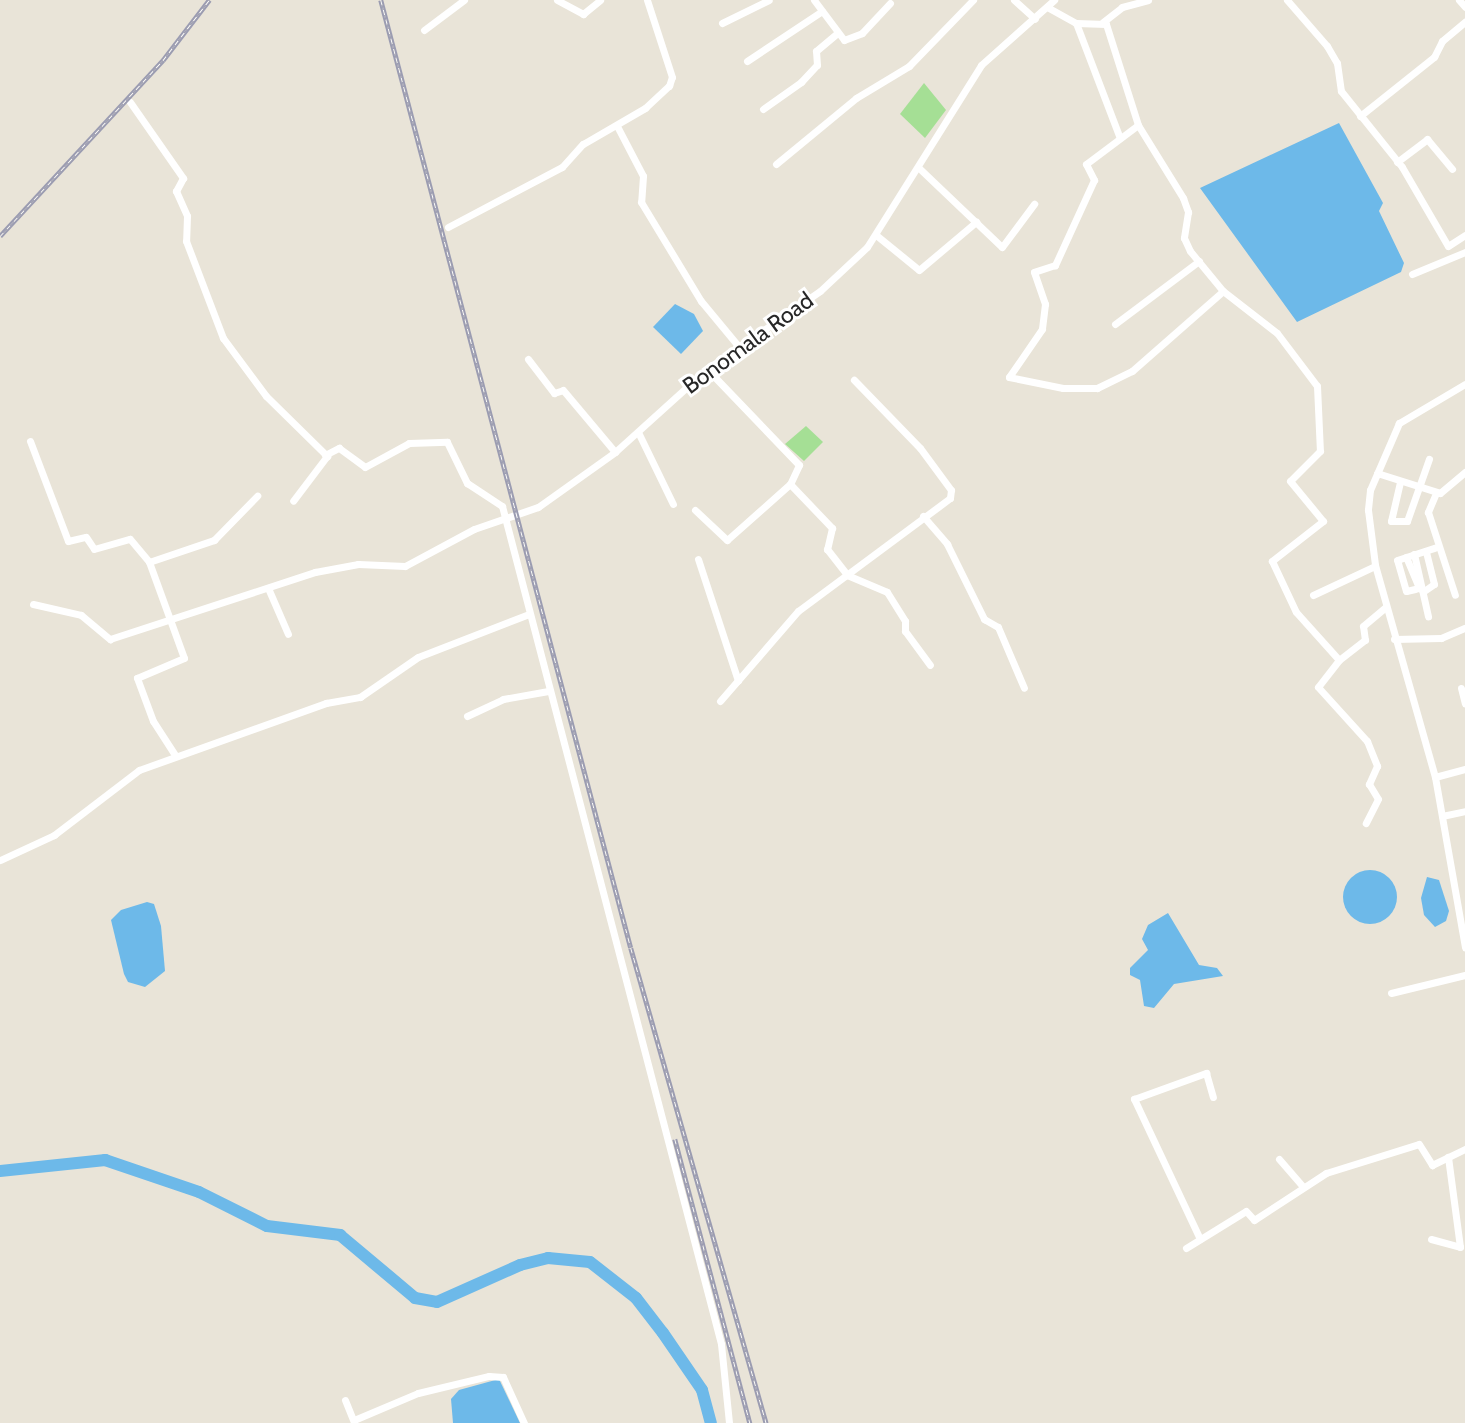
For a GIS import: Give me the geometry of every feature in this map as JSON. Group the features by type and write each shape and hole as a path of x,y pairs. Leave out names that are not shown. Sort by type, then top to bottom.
{"street":[{"path":"424,30 464,0"},
{"path":"557,0 583,14 600,0"},
{"path":"448,227 519,194 562,167 583,144 617,126 672,81 647,0"},
{"path":"722,23 769,0"},
{"path":"814,0 836,34 852,40 890,2"},
{"path":"776,164 856,99 909,66 973,0"},
{"path":"1014,0 1035,19"},
{"name":"Bonomala Road","path":"33,604 81,615 106,639 268,588 358,564 405,566 506,516 527,513 615,452 707,369 820,291 876,235 884,214 919,169 926,148 981,65 1054,0"},
{"path":"1047,7 1076,23 1103,22 1122,7 1148,0"},
{"path":"1287,0 1327,46 1337,63 1341,91 1397,162 1448,246 1465,235"},
{"path":"1459,0 1465,7"},
{"path":"747,61 822,11"},
{"path":"1103,22 1138,125 1183,198 1188,212 1184,238 1223,291 1277,333 1317,386 1320,451 1290,481 1323,521 1272,561 1296,612 1339,660"},
{"path":"1360,116 1434,57 1442,41 1465,22"},
{"path":"1076,23 1121,138"},
{"path":"763,109 802,82 817,65 816,51 836,34"},
{"path":"130,102 183,178 176,191 187,216 186,241 223,338 266,397 326,454"},
{"path":"1138,125 1086,164 1094,180 1055,265 1034,272 1045,304 1042,329 1009,377 1063,388 1105,384 1132,370 1223,291"},
{"path":"617,126 643,176 641,202 701,301 740,348"},
{"path":"1397,162 1427,139 1452,169"},
{"path":"919,169 1002,247 1034,204"},
{"path":"876,235 919,270 976,222"},
{"path":"1412,274 1465,252"},
{"path":"1115,324 1199,261"},
{"path":"528,359 554,394 563,390 615,452"},
{"path":"695,510 727,540 790,484 799,466 707,369"},
{"path":"720,701 798,611 950,498 951,490 901,425 854,380"},
{"path":"1465,384 1399,423 1377,473 1368,510 1375,566 1434,777 1465,947"},
{"path":"638,432 673,504"},
{"path":"30,441 68,541 86,537 94,549 130,539 149,562 183,660 138,678 153,721 175,755"},
{"path":"293,500 326,454 340,448 365,467 409,443 447,442 467,483 494,497 506,516 548,691 726,1370 729,1423"},
{"path":"1400,482 1391,525 1407,522 1417,486 1429,459"},
{"path":"1455,595 1436,548 1428,512 1436,493 1465,472"},
{"path":"1377,473 1436,493"},
{"path":"790,484 832,528 827,550 847,575 887,592 905,621 905,632 930,665"},
{"path":"149,562 214,540 257,496"},
{"path":"923,516 947,544 984,620 998,627 1024,688"},
{"path":"1436,548 1397,560 1404,588 1421,589 1434,584 1446,573"},
{"path":"1426,551 1434,584"},
{"path":"1410,555 1428,616"},
{"path":"698,559 738,681"},
{"path":"1313,596 1375,566"},
{"path":"268,588 288,634"},
{"path":"1366,823 1378,799 1369,784 1377,766 1367,741 1318,687 1339,660 1365,639 1363,626 1386,607"},
{"path":"0,860 54,835 139,771 175,755 326,703 360,697 418,657 529,614"},
{"path":"1394,639 1441,638 1465,628"},
{"path":"1461,688 1465,704"},
{"path":"467,716 503,699 548,691"},
{"path":"1434,777 1465,769"},
{"path":"1442,816 1465,811"},
{"path":"1391,993 1465,975"},
{"path":"1200,1239 1134,1099 1206,1073 1213,1097"},
{"path":"1186,1248 1246,1211 1254,1220 1326,1173 1419,1144 1431,1164 1465,1149"},
{"path":"1431,1239 1460,1247 1448,1157"},
{"path":"1279,1159 1303,1186"},
{"path":"345,1400 354,1421 418,1393 489,1376 502,1377 524,1423"}],"green space":[{"path":"924,83 946,110 925,138 900,114"},
{"path":"806,426 823,442 804,461 785,444"}],"water":[{"path":"1339,123 1383,203 1379,211 1404,263 1401,272 1297,322 1200,188"},
{"path":"675,304 694,314 703,331 681,354 653,327"},
{"path":"1370,870 1389,878 1397,897 1389,916 1370,924 1351,916 1343,897 1351,878"},
{"path":"1427,877 1439,880 1449,911 1446,921 1435,927 1424,915 1421,898"},
{"path":"147,902 154,904 161,926 165,971 145,987 128,982 111,920 121,910"},
{"path":"1168,913 1199,965 1217,968 1223,976 1174,984 1154,1008 1144,1006 1140,980 1130,975 1130,968 1148,950 1142,939 1148,925"},
{"path":"499,1379 520,1423 453,1423 451,1399 459,1390"}],"waterway":[{"path":"0,1171 105,1160 199,1192 267,1226 340,1235 415,1298 437,1302 520,1265 548,1258 590,1262 636,1298 663,1333 702,1390 711,1423"}],"railway":[{"path":"0,236 163,60 209,0"},
{"path":"381,0 631,948 766,1423"},
{"path":"675,1139 750,1423"}]}
